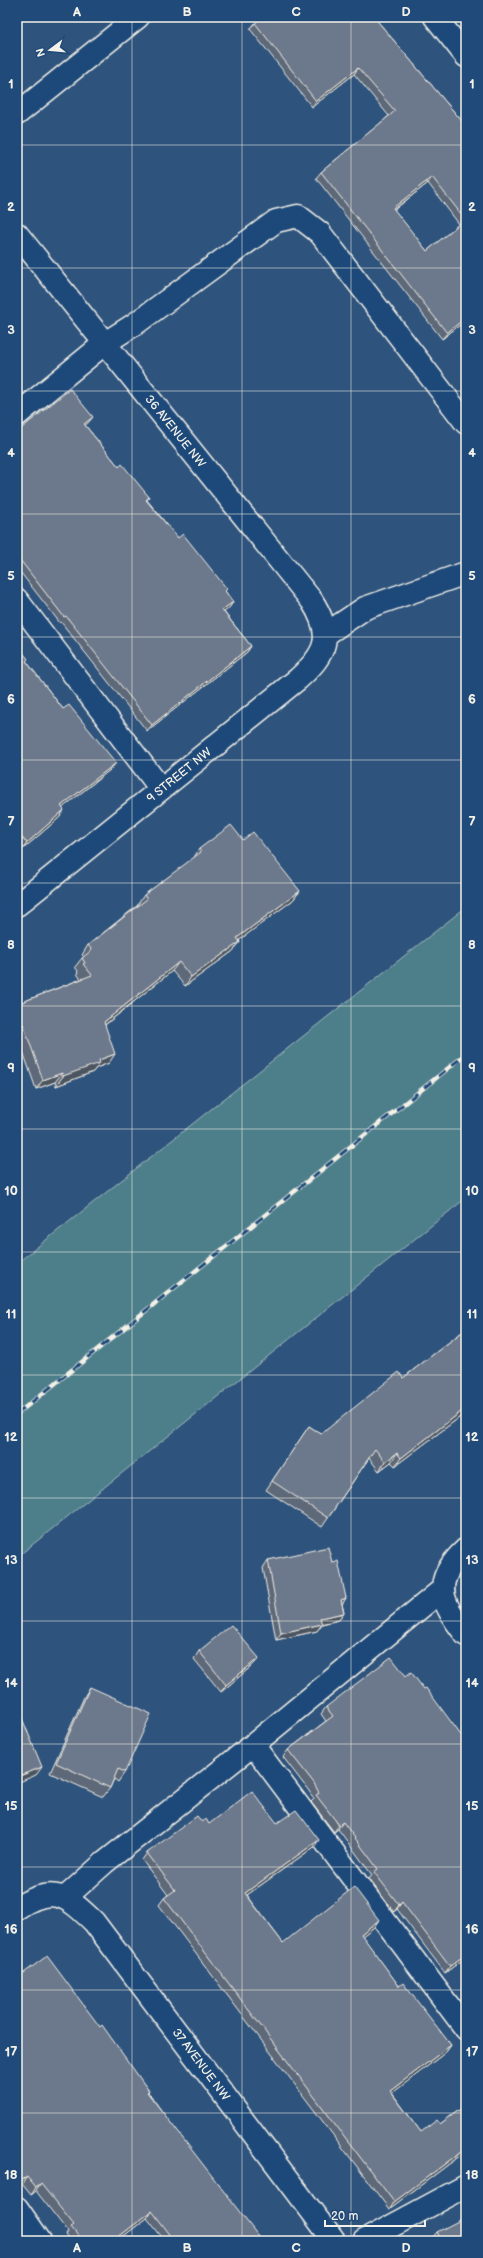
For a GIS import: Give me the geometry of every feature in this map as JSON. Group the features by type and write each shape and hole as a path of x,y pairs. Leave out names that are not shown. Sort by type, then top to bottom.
{"street":[{"path":"17,114 138,17"},
{"path":"435,17 466,56"},
{"path":"17,414 105,343 135,324 276,221 298,216 320,233 466,423"},
{"name":"36 AVENUE NW","path":"17,234 312,601 324,622 326,634"},
{"path":"326,634 366,608 466,573"},
{"path":"17,600 161,789"},
{"name":"9 STREET NW","path":"17,905 309,669 319,658 324,648 326,634"},
{"path":"466,1549 450,1565 444,1576 442,1589 446,1605 466,1635"},
{"path":"17,1908 42,1896 63,1896 253,1745 442,1589"},
{"path":"253,1745 466,2029"},
{"name":"37 AVENUE NW","path":"63,1896 94,1922 334,2241"},
{"path":"364,2241 466,2186"},
{"path":"17,2208 40,2241"}],"green space":[{"path":"466,907 466,1198 17,1557 17,1263"}],"building":[{"path":"262,17 374,17 466,126 466,317 447,333 321,172 395,111 358,68 316,101 255,23","holes":["432,177 465,219 427,251 393,208"]},
{"path":"70,389 93,417 84,424 119,467 122,464 149,497 146,500 178,538 183,534 227,589 225,591 233,602 222,610 251,646 152,725 66,616 64,617 17,556 17,432"},
{"path":"17,645 28,659 26,661 63,709 69,705 116,763 61,806 64,810 27,843 17,832"},
{"path":"231,825 243,840 253,832 300,891 237,938 240,942 191,977 179,962 104,1022 115,1054 99,1060 100,1063 63,1076 62,1073 43,1080 23,1024 17,1047 17,1004 92,975 83,964 85,963 82,958 92,950 88,945 147,899 144,895 201,852 199,849"},
{"path":"466,1329 466,1408 401,1458 397,1453 385,1462 375,1449 328,1518 272,1481 309,1426 321,1434 399,1372 403,1378"},
{"path":"328,1547 332,1562 338,1561 346,1598 341,1600 344,1613 320,1618 322,1624 281,1633 268,1560"},
{"path":"231,1625 259,1658 226,1685 199,1651"},
{"path":"391,1657 406,1676 411,1672 424,1689 426,1688 466,1742 466,1954 450,1966 402,1902 399,1905 374,1872 378,1869 343,1822 339,1825 316,1795 319,1793 314,1783 288,1750 333,1716 326,1707"},
{"path":"90,1687 151,1714 125,1772 118,1769 110,1788 56,1763"},
{"path":"17,1706 42,1767 17,1777"},
{"path":"252,1791 277,1823 296,1810 319,1840 245,1893 283,1943 354,1887 379,1920 361,1934 399,1986 403,1983 451,2045 390,2091 421,2132 437,2120 440,2124 466,2105 466,2148 394,2202 164,1898 175,1890 147,1853 197,1816 202,1822 206,1819 209,1824"},
{"path":"47,1956 100,2027 102,2025 149,2091 147,2092 259,2237 254,2241 175,2241 152,2211 113,2241 82,2241 71,2227 74,2225 41,2184 36,2188 27,2177 17,2183 17,1978"},
{"path":"466,2217 466,2241 442,2241 437,2232"}],"railway":[{"path":"17,1414 466,1054"}]}
